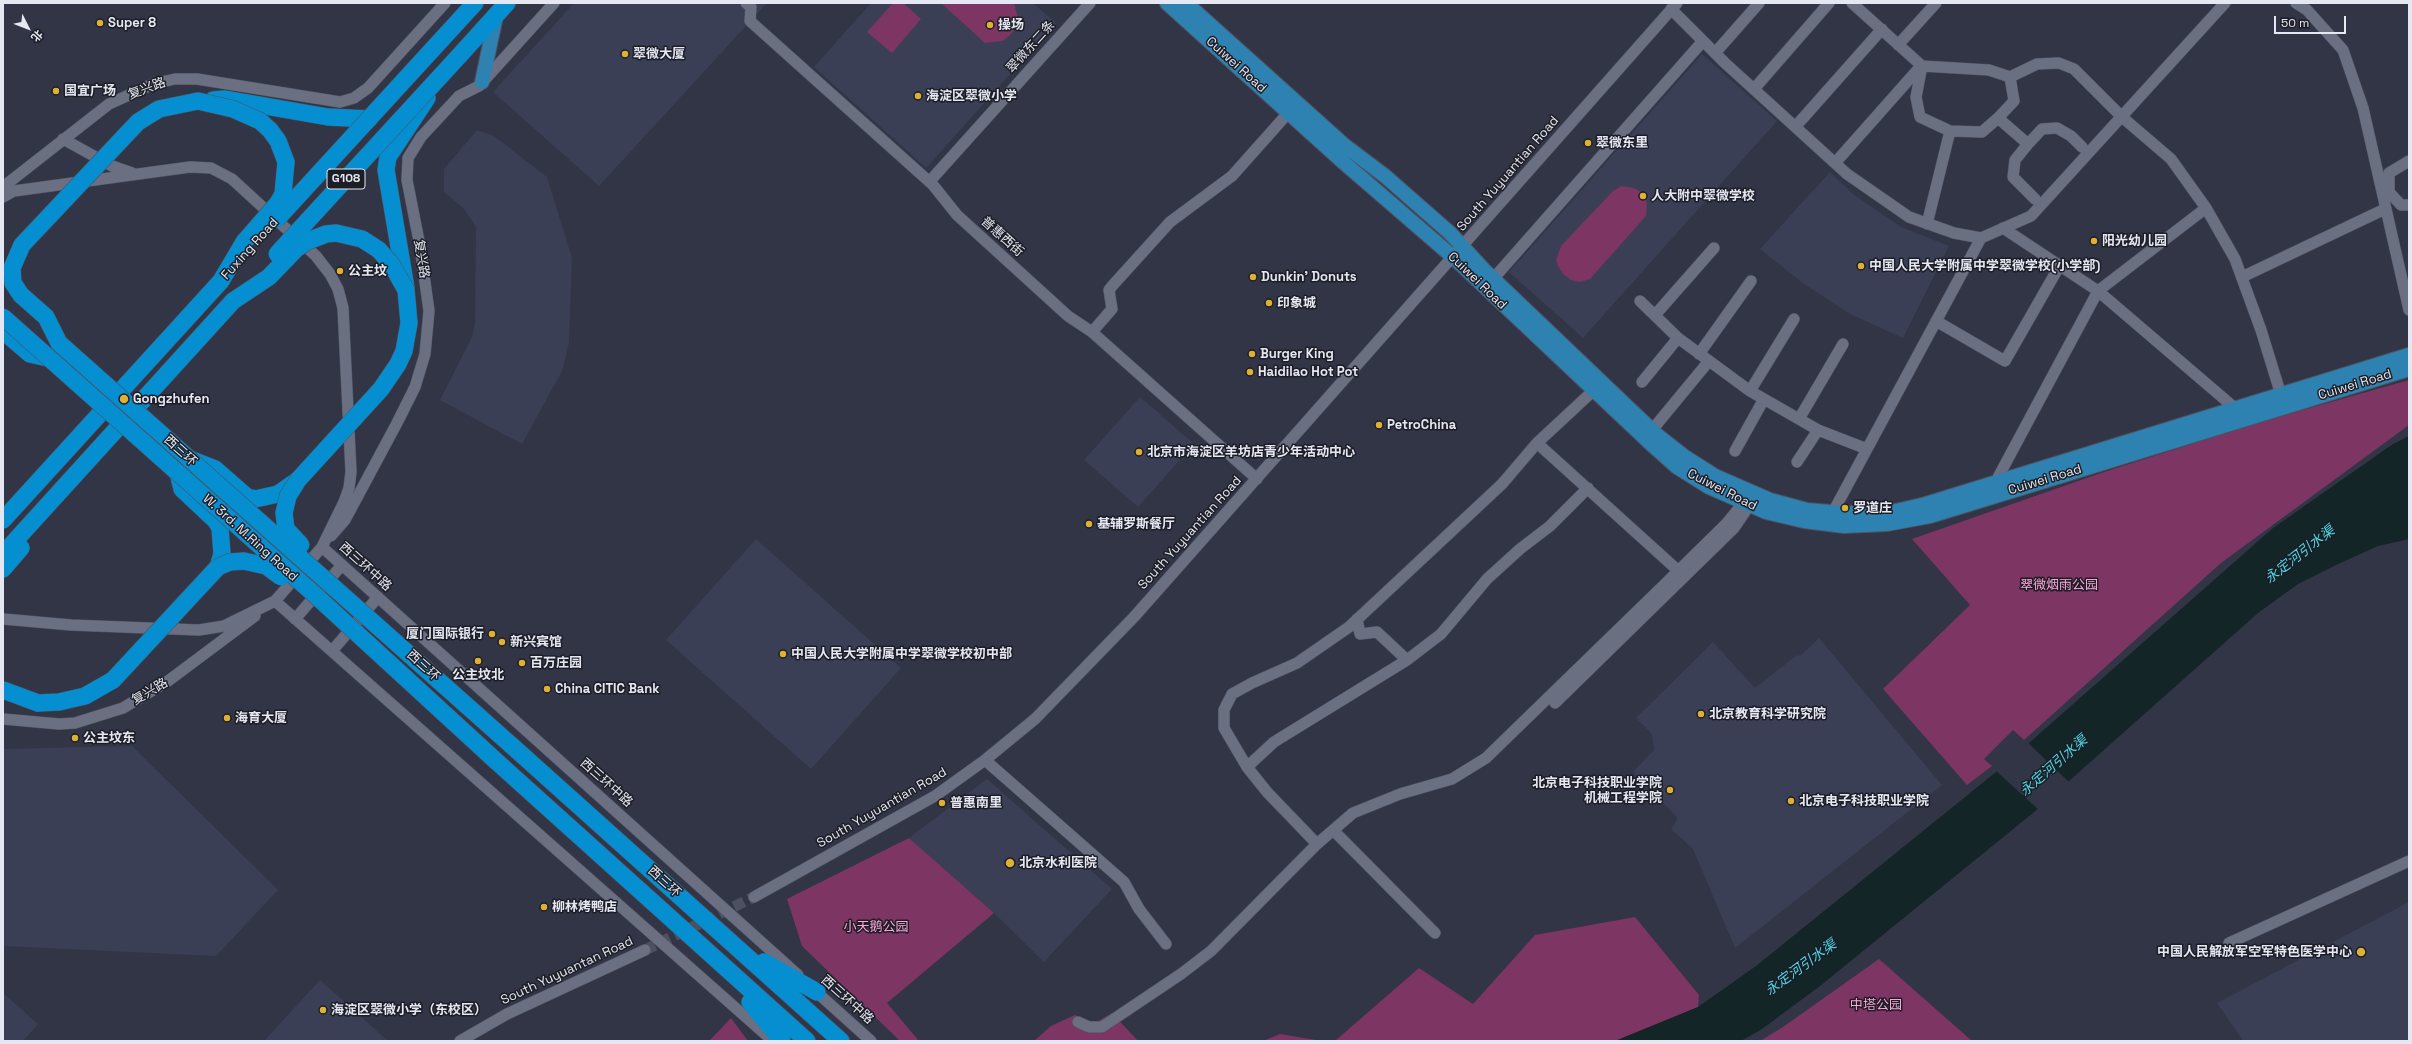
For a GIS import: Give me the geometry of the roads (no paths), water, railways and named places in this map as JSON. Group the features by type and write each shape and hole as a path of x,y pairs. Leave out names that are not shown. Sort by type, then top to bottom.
{"highway":[{"name":"G108","path":"233,301 504,6"},
{"name":"Fuxing Road","path":"24,496 470,7"},
{"path":"188,458 215,469 247,497 255,499 278,494 298,480 381,389 398,364 407,337 409,323 406,290 386,170 388,157 443,74"},
{"path":"59,343 46,317 21,295 13,283 13,260 22,245 138,122 159,109 198,101 225,99 328,117 369,119"},
{"path":"198,101 233,109 260,121 270,130 278,141 286,162 283,194 278,203 244,242 220,281"},
{"path":"233,301 268,277 296,249 308,241 326,234 336,233 362,239 375,247 392,265 406,290"},
{"path":"3,254 22,245"},
{"name":"西三环","path":"3,292 841,1041"},
{"name":"Fuxing Road","path":"40,511 233,301"},
{"name":"W. 3rd. M.Ring Road","path":"3,317 314,594 496,761"},
{"path":"3,331 30,354 48,358"},
{"path":"178,473 182,489 216,521 220,528 222,554 218,567"},
{"path":"298,480 285,504 284,513 286,529 320,562 326,580"},
{"name":"G108","path":"3,520 24,496"},
{"path":"3,509 24,496"},
{"name":"G108","path":"3,554 40,511"},
{"path":"3,569 27,542 40,511"},
{"path":"3,702 38,704 72,700 95,692 109,683 129,665 218,567 230,562 244,561 258,564 273,570 298,592 314,594"},
{"path":"3,690 38,704"},
{"name":"西三环","path":"496,761 718,963 807,1041"},
{"path":"738,948 816,992"},
{"path":"718,963 782,1041"}],"main road":[{"name":"Cuiwei Road","path":"1167,3 1453,257 1593,391 1677,467 1709,487 1747,501 1807,510 1883,514 1926,504 2409,356"},
{"name":"Cuiwei Road","path":"1186,3 1344,145 1385,176 1450,233 1493,279 1652,430 1685,457 1715,476 1747,501 1766,512 1804,521 1844,526 1887,524 1930,516 2409,369"},
{"path":"482,82 504,6"}],"street":[{"name":"复兴路","path":"3,187 109,104 140,88 175,79 197,80 340,102 354,98 368,88 445,3"},
{"name":"复兴路","path":"322,547 345,520 409,399 426,354 429,311 420,246 407,180 408,158 421,137 459,96 482,82 554,3"},
{"name":"翠微东二条","path":"930,181 1090,3"},
{"path":"1715,53 1759,3"},
{"path":"1754,89 1829,3"},
{"path":"1898,45 1936,3"},
{"path":"1674,6 1715,53 1847,174 1909,217 1954,233 1981,238 2031,216 2225,3"},
{"path":"2296,3 2307,10 2344,50 2363,108 2409,310"},
{"name":"普惠西街","path":"751,4 750,21 930,181 957,215 1068,316 1092,332 1257,479"},
{"path":"1858,5 1898,45 1922,66 1989,70 2010,77 2037,64 2059,63 2074,69 2122,117 2171,159 2206,208 2235,259 2261,330 2281,395"},
{"name":"South Yuyuantian Road","path":"754,897 935,796 985,760 1035,719 1134,617 1463,247 1674,6"},
{"path":"1796,126 1882,29"},
{"path":"1493,279 1703,41"},
{"path":"1922,66 1916,97 1920,117 1950,131 1982,132 1998,118 2014,100 2010,77"},
{"path":"1835,163 1922,66"},
{"path":"1092,332 1112,309 1109,290 1113,285 1170,222 1232,176 1289,112"},
{"path":"1998,118 2028,144"},
{"path":"2035,200 2013,176 2015,160 2028,144 2042,129 2057,128 2071,136 2082,147"},
{"path":"1927,224 1950,131"},
{"path":"63,139 112,166 135,174"},
{"path":"2409,161 2388,173 2389,192 2401,205 2409,205"},
{"path":"3,197 14,190 135,174 202,167 222,172 316,256 330,274 338,289 343,308 351,472 349,488 344,502 322,547 275,601 224,626 206,630 71,624 3,618"},
{"path":"1995,483 2098,291 2206,208"},
{"path":"2242,277 2385,209"},
{"path":"2003,228 2098,291 2236,409"},
{"path":"1833,512 1981,238"},
{"path":"1655,315 1714,248"},
{"path":"1936,321 2005,361 2060,265"},
{"path":"1652,430 1704,358 1751,281"},
{"path":"1640,300 1678,338 1750,391 1818,430 1867,449"},
{"path":"1750,391 1794,319"},
{"path":"1642,382 1678,338"},
{"path":"1799,419 1844,344"},
{"path":"1317,844 1267,792 1247,767 1224,728 1224,710 1232,694 1252,683 1298,663 1349,627 1502,484 1537,443 1593,391"},
{"path":"1735,451 1764,399"},
{"path":"1797,462 1818,430"},
{"path":"1537,443 1681,573"},
{"path":"1247,767 1274,742 1407,660 1441,634 1487,579 1520,549 1550,526 1588,488"},
{"path":"1078,1022 1089,1027 1102,1027 1181,974 1211,951 1317,844 1346,822 1353,813 1400,794 1452,779 1486,758 1681,573 1747,501"},
{"name":"西三环中路","path":"322,547 871,1041"},
{"path":"295,619 342,565"},
{"path":"332,650 378,597"},
{"name":"复兴路","path":"3,719 60,724 74,723 123,708 151,693 173,678 275,601"},
{"path":"275,601 774,1041"},
{"path":"1356,619 1360,634 1377,632 1407,660"},
{"path":"985,760 1124,882 1138,909 1166,944"},
{"path":"1334,831 1435,933"},
{"path":"2229,943 2409,861"},
{"name":"South Yuyuantan Road","path":"460,1041 507,1014 645,950"}],"water":[{"name":"永定河引水渠","path":"2409,436 2409,539 2378,546 2336,565 2298,584 2258,613 2033,813 1820,986 1762,1029 1741,1041 1615,1041 1698,1007 1756,966 1996,772 2273,528 2393,444"}],"tunnel":[{"path":"645,950 754,897"}],"place":[{"name":"Super 8","path":"100,23"},
{"name":"操场","path":"990,25"},
{"name":"翠微大厦","path":"625,54"},
{"name":"国宜广场","path":"56,91"},
{"name":"海淀区翠微小学","path":"918,96"},
{"name":"翠微东里","path":"1588,143"},
{"name":"人大附中翠微学校","path":"1643,196"},
{"name":"阳光幼儿园","path":"2094,241"},
{"name":"中国人民大学附属中学翠微学校(小学部)","path":"1861,266"},
{"name":"公主坟","path":"340,271"},
{"name":"Dunkin' Donuts","path":"1253,277"},
{"name":"印象城","path":"1269,303"},
{"name":"Burger King","path":"1252,354"},
{"name":"Haidilao Hot Pot","path":"1250,372"},
{"name":"Gongzhufen","path":"124,399"},
{"name":"PetroChina","path":"1379,425"},
{"name":"北京市海淀区羊坊店青少年活动中心","path":"1139,452"},
{"name":"罗道庄","path":"1845,508"},
{"name":"基辅罗斯餐厅","path":"1089,524"},
{"name":"厦门国际银行","path":"492,634"},
{"name":"新兴宾馆","path":"502,642"},
{"name":"中国人民大学附属中学翠微学校初中部","path":"783,654"},
{"name":"公主坟北","path":"478,661"},
{"name":"百万庄园","path":"522,663"},
{"name":"China CITIC Bank","path":"547,689"},
{"name":"北京教育科学研究院","path":"1701,714"},
{"name":"海育大厦","path":"227,718"},
{"name":"公主坟东","path":"75,738"},
{"name":"北京电子科技职业学院 机械工程学院","path":"1670,790"},
{"name":"北京电子科技职业学院","path":"1791,801"},
{"name":"普惠南里","path":"942,803"},
{"name":"北京水利医院","path":"1010,863"},
{"name":"柳林烤鸭店","path":"544,907"},
{"name":"中国人民解放军空军特色医学中心","path":"2361,952"},
{"name":"海淀区翠微小学（东校区）","path":"323,1010"}],"park label":[{"name":"翠微烟雨公园","path":"2059,585"},
{"name":"小天鹅公园","path":"876,927"},
{"name":"中塔公园","path":"1876,1005"}]}
